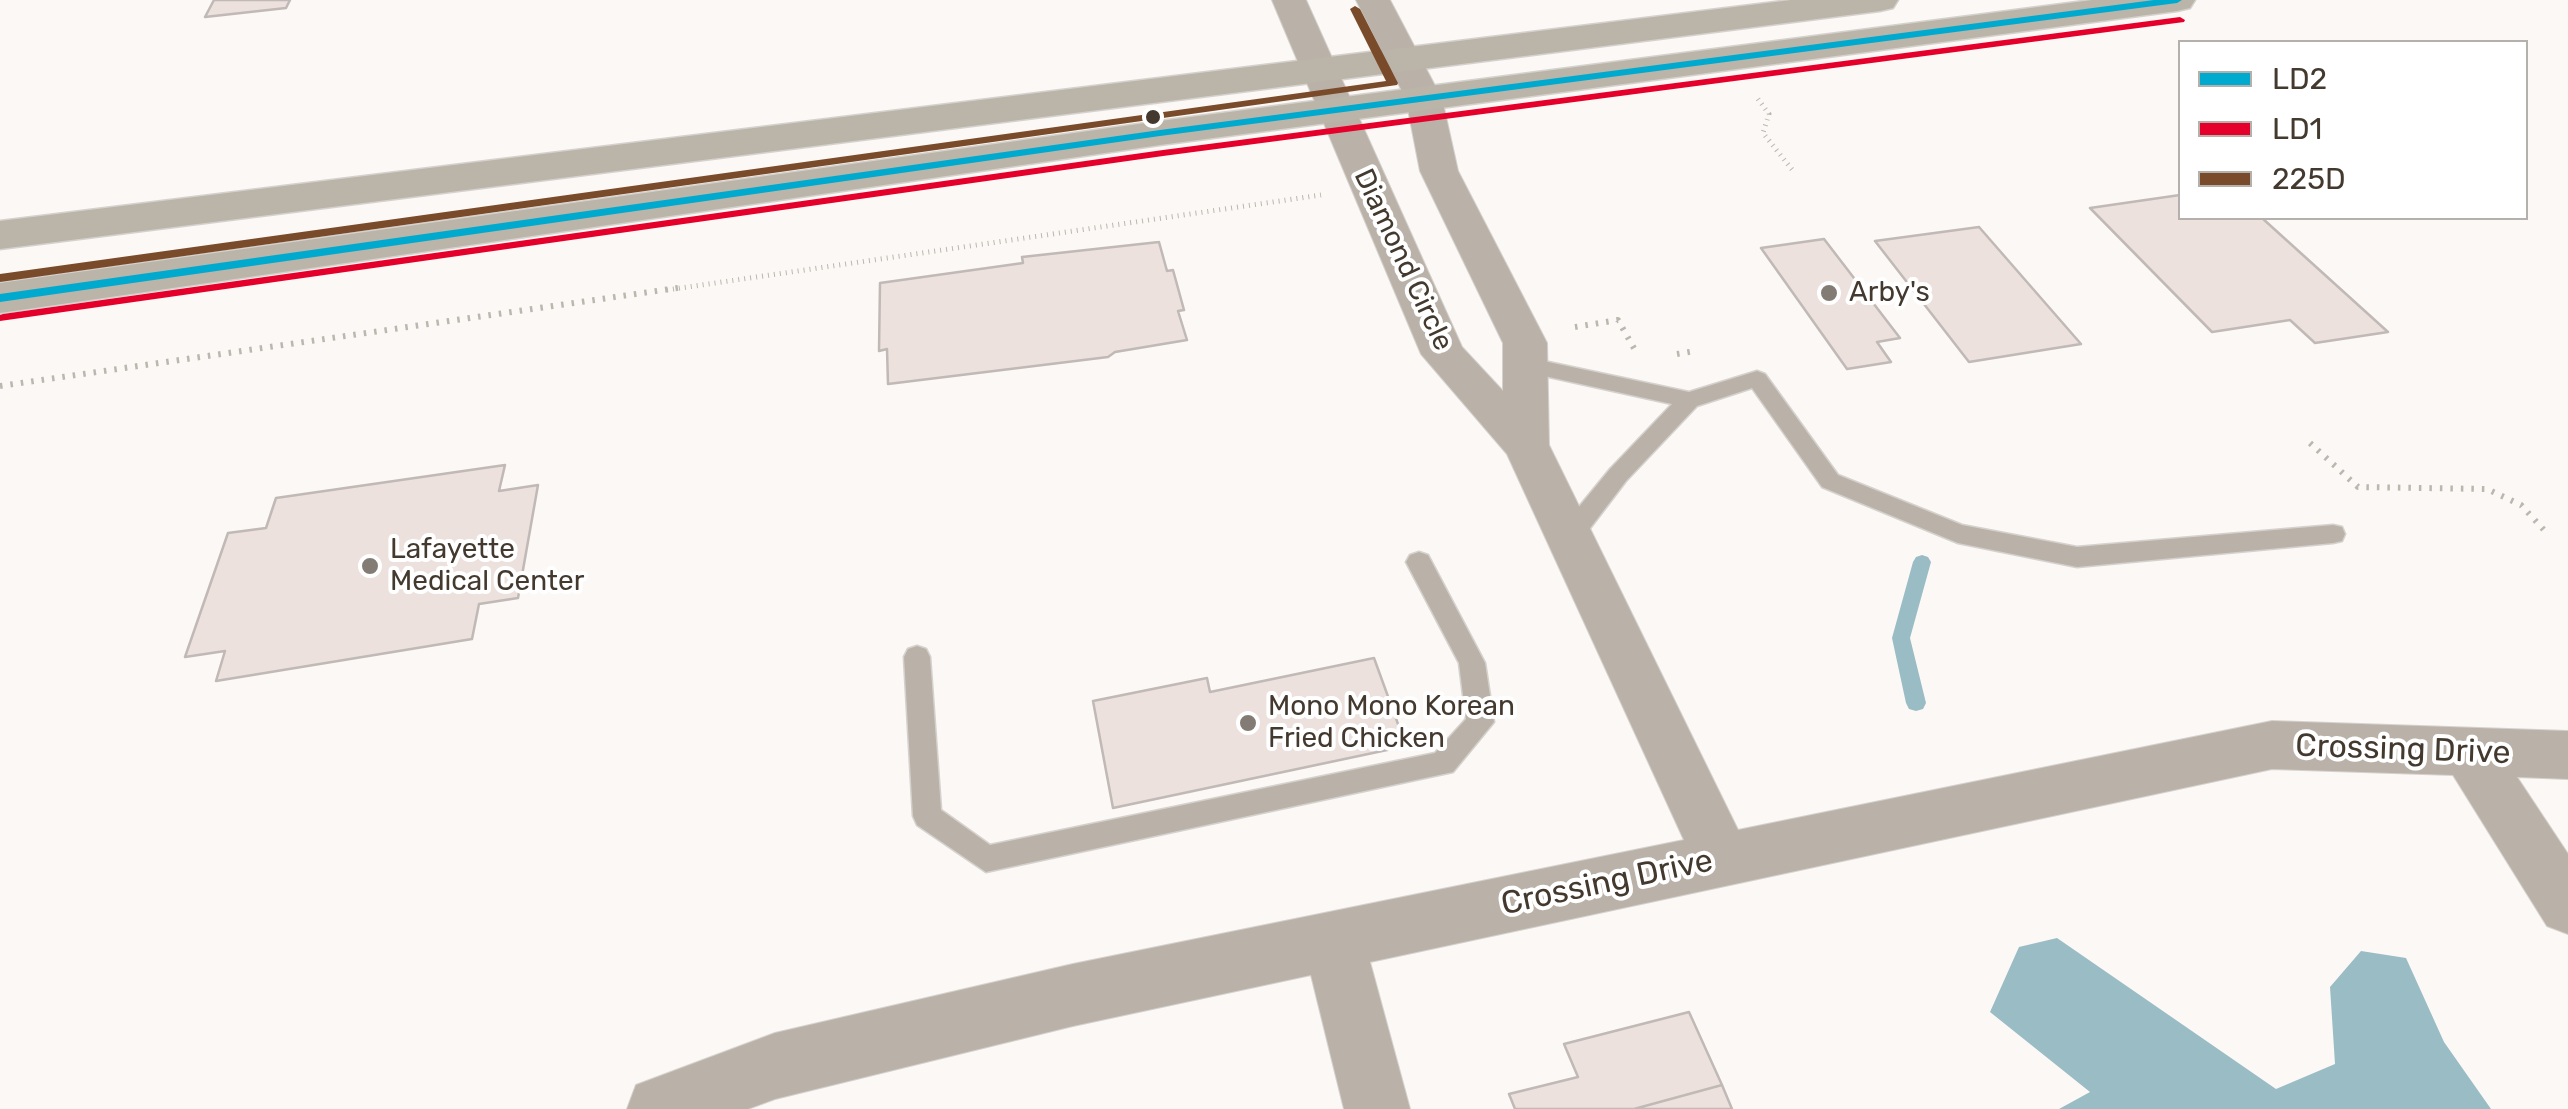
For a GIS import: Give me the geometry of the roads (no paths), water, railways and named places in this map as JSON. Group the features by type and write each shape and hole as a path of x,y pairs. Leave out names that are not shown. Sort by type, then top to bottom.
{"main road":[{"path":"0,298 1327,91 1405,61 1880,0"},
{"path":"0,235 1327,91 1424,99 2176,0"}],"street":[{"name":"Diamond Circle","path":"1288,0 1443,354 1526,444 1722,859"},
{"name":"Diamond Circle","path":"1373,0 1424,99 1439,171 1525,343 1526,444"},
{"name":"Crossing Drive","path":"660,1109 775,1088 1072,996 2272,746 2568,755"},
{"path":"2470,752 2568,906"},
{"path":"1334,942 1377,1109"}],"lane":[{"path":"1526,365 1690,400"},
{"path":"1570,537 1618,475 1690,400 1757,379 1830,480 1958,534 2077,558 2333,534"},
{"path":"917,658 926,816 986,860 1443,763 1480,722 1472,663 1419,562"}],"water":[{"path":"2057,938 2276,1089 2335,1064 2330,987 2361,951 2406,958 2444,1042 2491,1109 2059,1109 2090,1092 1990,1012 2019,947"}],"waterway":[{"path":"1916,703 1901,638 1922,562"}],"place":[{"name":"Arby's","path":"1829,293"},
{"name":"Lafayette Medical Center","path":"370,566"},
{"name":"Mono Mono Korean Fried Chicken","path":"1248,723"}]}
